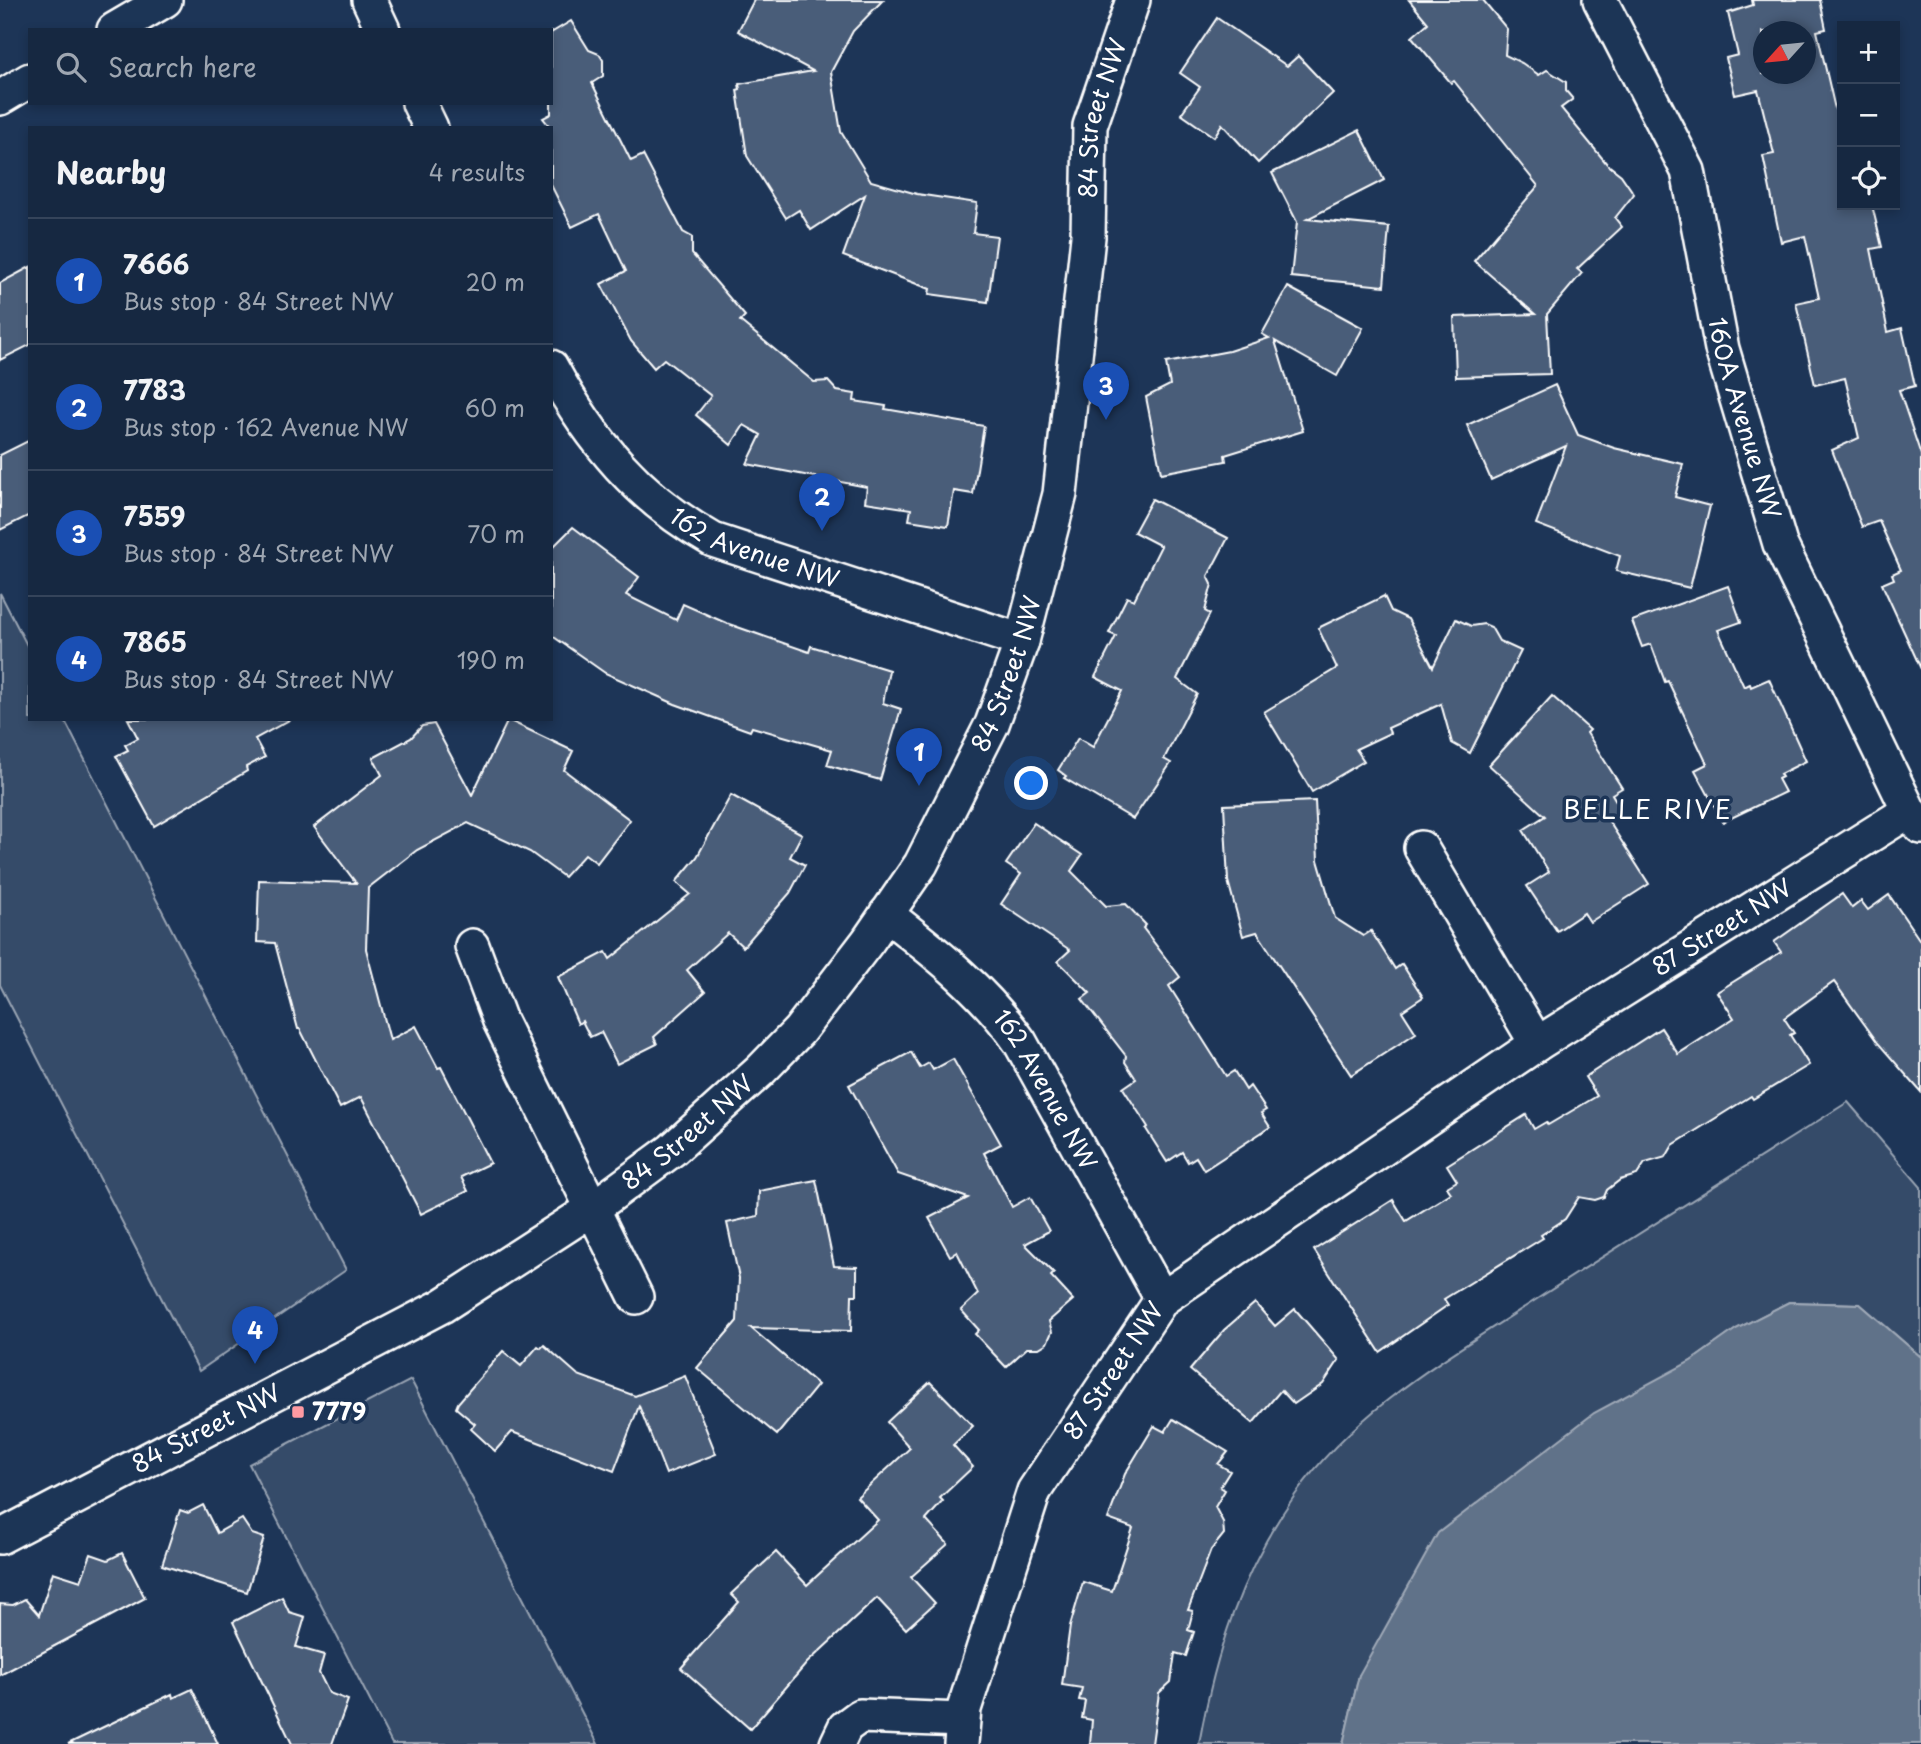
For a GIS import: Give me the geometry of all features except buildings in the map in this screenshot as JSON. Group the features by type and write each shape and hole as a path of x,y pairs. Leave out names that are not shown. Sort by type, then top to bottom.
{"street":[{"path":"117,28 165,0"},
{"path":"369,0 382,28"},
{"name":"84 Street NW","path":"0,1537 442,1306 592,1209 672,1150 760,1071 836,985 920,864 992,724 1022,641 1060,494 1088,237 1090,126 1133,0"},
{"name":"160A Avenue NW","path":"1600,0 1688,171 1722,349 1780,544 1915,819"},
{"path":"0,98 28,81"},
{"path":"420,105 431,126"},
{"name":"162 Avenue NW","path":"553,372 569,400 619,469 660,507 713,540 1022,641"},
{"name":"87 Street NW","path":"963,1725 1034,1491 1162,1299 1537,1044 1915,819"},
{"path":"1421,848 1537,1044"},
{"name":"162 Avenue NW","path":"886,914 962,973 1000,1013 1020,1042 1162,1299"},
{"path":"471,946 500,1021 636,1297"},
{"path":"837,1744 845,1727 860,1717 963,1725"}],"shaded area":[{"path":"0,593 28,647 28,721 65,721 346,1270 199,1371 0,985"},
{"path":"1848,1102 1921,1187 1921,1357 1860,1304 1789,1302 1736,1329 1691,1361 1359,1675 1343,1744 1199,1744 1222,1646 1259,1553 1295,1495 1347,1435 1440,1362"},
{"path":"1789,1302 1860,1304 1921,1357 1921,1744 1343,1744 1359,1675 1438,1533 1594,1413 1691,1361 1736,1329"},
{"path":"411,1380 598,1744 392,1744 249,1464"}],"place":[{"name":"7559","path":"1106,420"},
{"name":"7783","path":"822,531"},
{"name":"7666","path":"919,786"},
{"name":"7865","path":"255,1364"},
{"name":"7779","path":"298,1412"}],"district":[{"name":"BELLE RIVE","path":"1648,810"}]}
